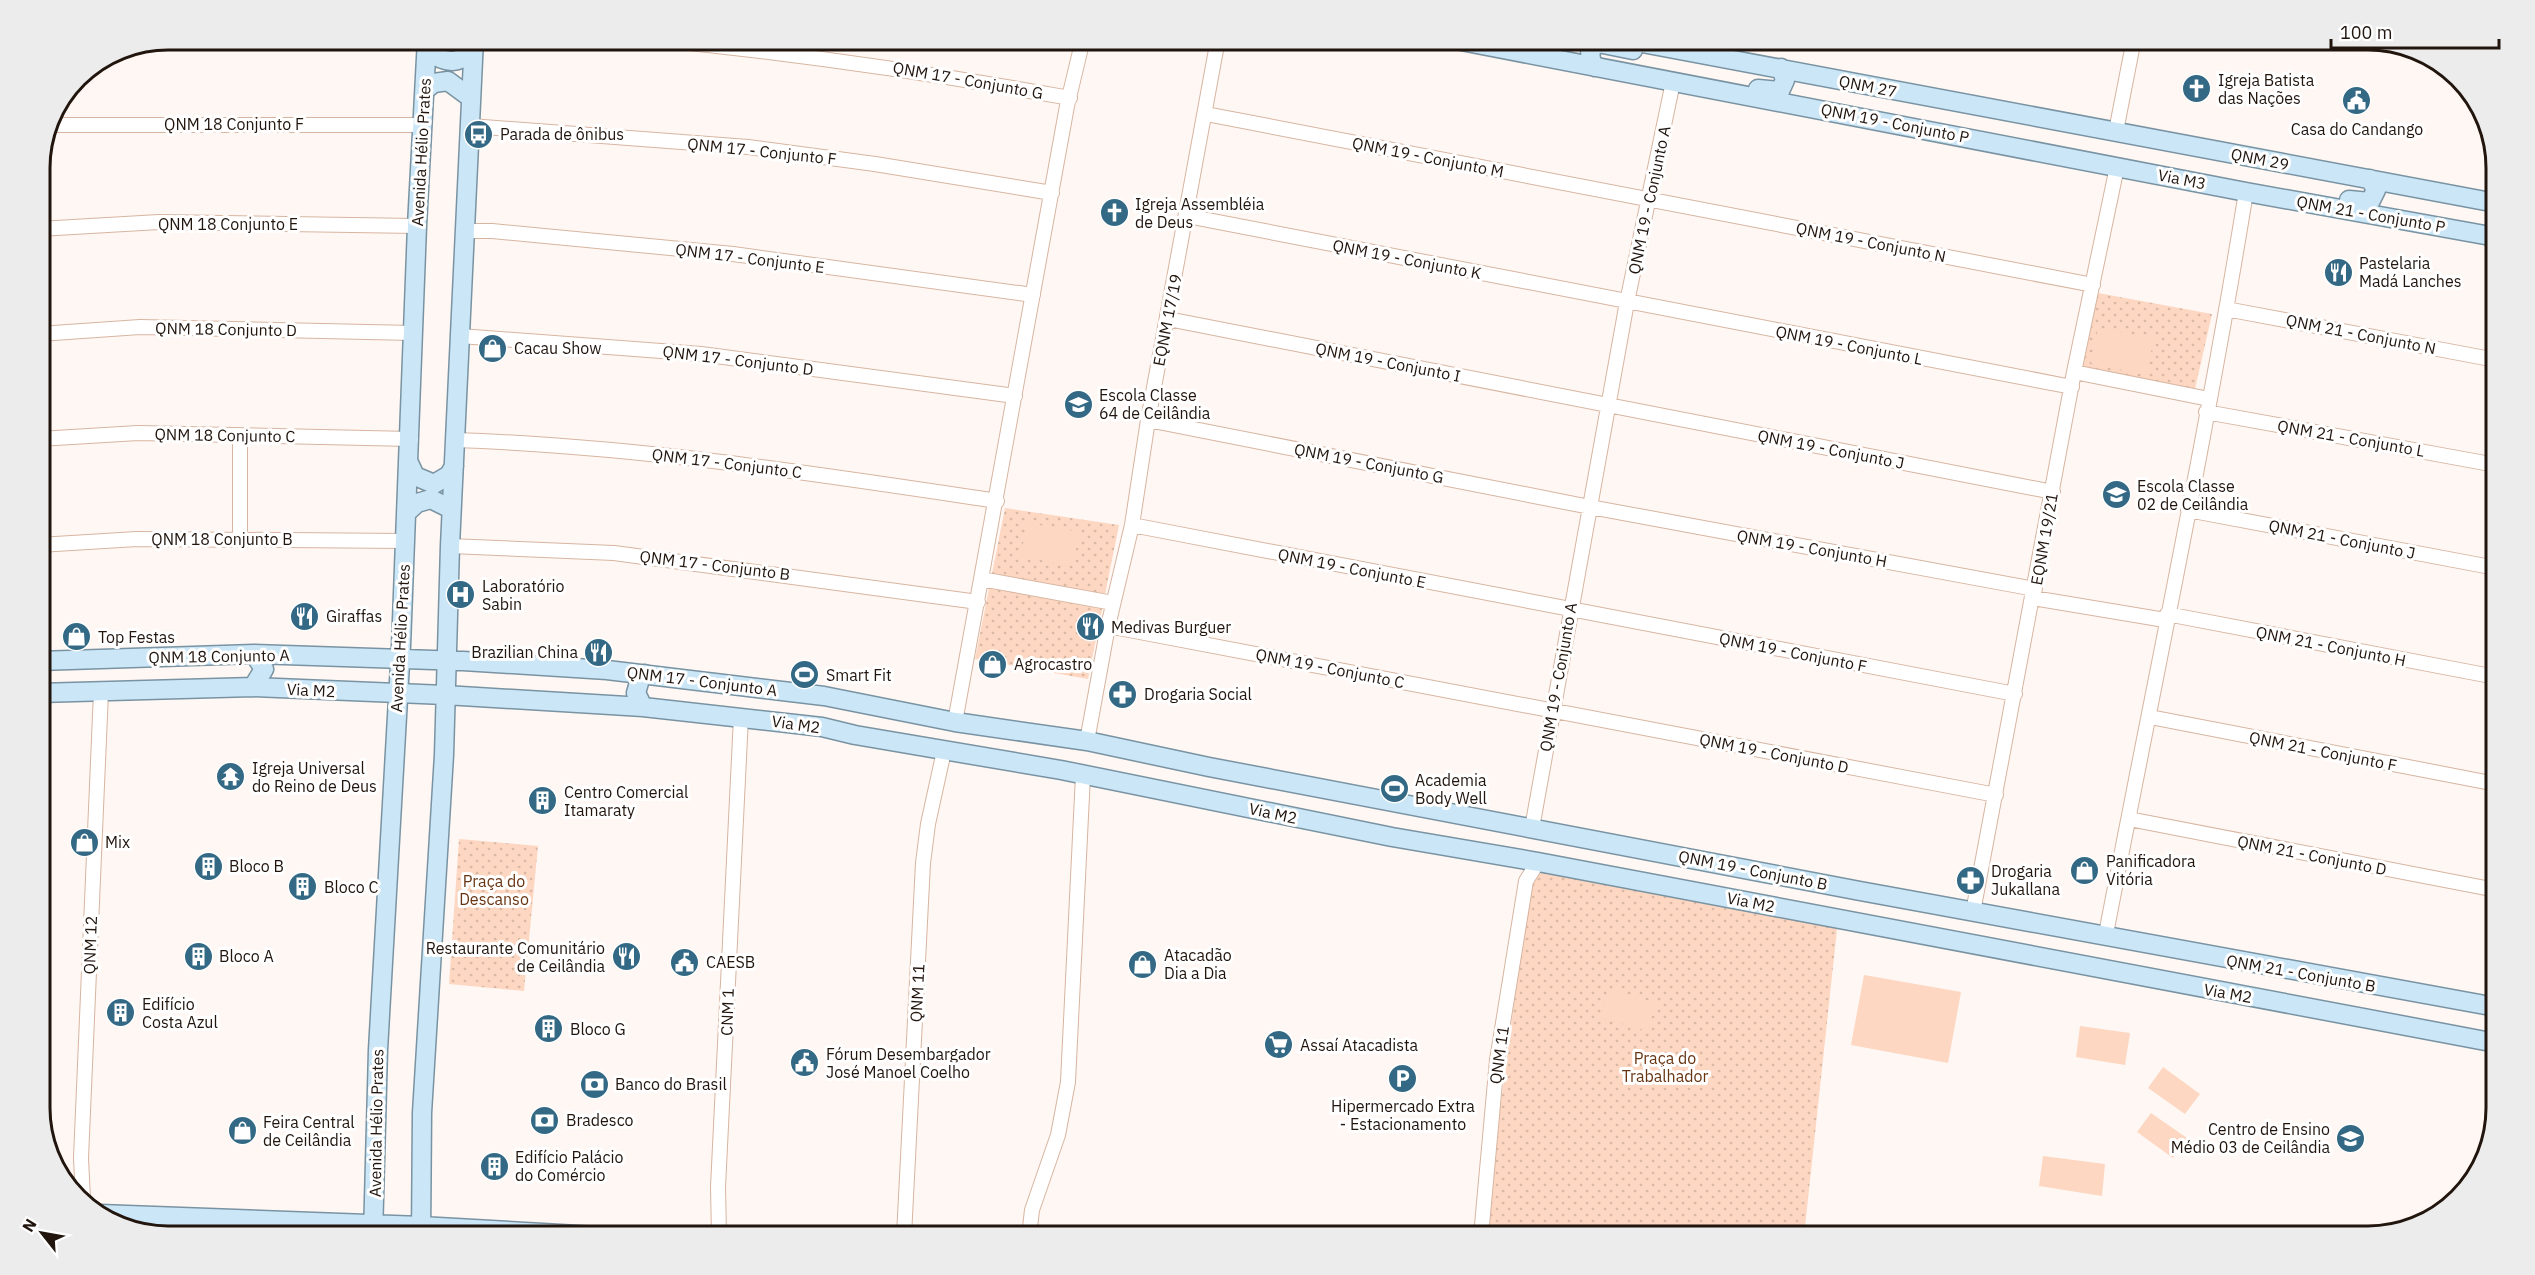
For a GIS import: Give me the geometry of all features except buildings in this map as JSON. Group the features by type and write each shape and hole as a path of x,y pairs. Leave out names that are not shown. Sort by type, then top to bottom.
{"main road":[{"name":"Avenida Hélio Prates","path":"373,1226 378,1050 411,439 417,226 427,50"},
{"path":"432,50 440,60 460,60 469,54 470,50"},
{"path":"421,1226 422,1113 439,849 450,546 473,50"},
{"path":"1508,50 1676,83 1721,82 1778,92 1783,88 1785,80 1781,68"},
{"path":"1590,50 1591,60 1595,67"},
{"path":"1635,50 1662,55 1697,53"},
{"name":"QNM 27","path":"1681,50 2116,131"},
{"path":"425,90 434,83 448,81 471,98"},
{"name":"QNM 19 - Conjunto P","path":"1676,83 2117,167"},
{"path":"1995,142 1988,135 1986,127 1990,121 1997,118 2051,128 2084,126"},
{"name":"QNM 29","path":"2116,131 2485,201"},
{"name":"Via M3","path":"2117,167 2246,192"},
{"path":"2270,195 2312,194 2367,204 2376,190 2370,179"},
{"name":"QNM 21 - Conjunto P","path":"2246,192 2485,235"},
{"path":"409,463 416,476 434,484 449,475 454,466"},
{"path":"406,513 417,503 430,499 452,509"},
{"path":"253,687 263,675 264,669 254,654"},
{"name":"QNM 18 Conjunto A","path":"50,661 254,654 400,659"},
{"path":"400,659 447,661"},
{"name":"QNM 17 - Conjunto A","path":"447,661 645,674 824,696 955,722"},
{"path":"643,707 636,693 640,679 645,674"},
{"name":"Via M2","path":"50,693 253,687 445,694 643,707 822,727 855,735 1167,791 1392,837 1538,862 2486,1041"},
{"path":"822,727 828,721 832,706 824,696"},
{"path":"855,735 849,729 847,720 849,713 860,703"},
{"path":"955,722 1087,741 1209,767 1532,828"},
{"path":"1167,791 1179,780 1181,768 1177,760"},
{"path":"1201,798 1196,786 1198,774 1209,767"},
{"name":"QNM 19 - Conjunto B","path":"1532,828 1973,912"},
{"path":"1860,891 1866,924"},
{"path":"1866,924 1880,894"},
{"path":"1973,912 2106,934"},
{"name":"QNM 21 - Conjunto B","path":"2106,934 2211,956 2486,1005"},
{"path":"2205,989 2211,956"},
{"path":"119,1215 237,1219 324,1226"},
{"path":"132,1220 155,1216"},
{"path":"237,1219 243,1226"}],"street":[{"name":"QNM 17 - Conjunto G","path":"761,50 907,69 1070,98"},
{"path":"955,722 1052,193 1081,50"},
{"name":"EQNM 17/19","path":"1087,741 1108,626 1132,525 1148,420 1216,50"},
{"path":"2116,131 2132,50"},
{"name":"QNM 19 - Conjunto A","path":"1532,828 1551,711 1627,302 1676,83"},
{"name":"QNM 19 - Conjunto M","path":"1206,114 1650,199"},
{"name":"QNM 18 Conjunto F","path":"57,126 422,125"},
{"name":"QNM 17 - Conjunto F","path":"470,126 748,147 874,164 1052,193"},
{"name":"EQNM 19/21","path":"1973,912 2074,372 2117,167"},
{"path":"2106,934 2150,717 2166,617 2208,405 2246,192"},
{"name":"QNM 19 - Conjunto N","path":"1650,199 2093,285"},
{"name":"QNM 19 - Conjunto K","path":"1187,216 1627,302"},
{"name":"QNM 18 Conjunto E","path":"50,228 159,222 417,226"},
{"name":"QNM 17 - Conjunto E","path":"465,231 492,231 733,254 1034,295"},
{"name":"QNM 19 - Conjunto L","path":"1627,302 2072,387"},
{"name":"QNM 21 - Conjunto N","path":"2226,309 2485,358"},
{"name":"QNM 19 - Conjunto I","path":"1168,319 1608,405"},
{"name":"QNM 18 Conjunto D","path":"50,333 140,327 413,333"},
{"name":"QNM 17 - Conjunto D","path":"460,336 701,354 1015,396"},
{"name":"QNM 21 - Conjunto L","path":"2074,372 2208,405 2485,463"},
{"name":"QNM 19 - Conjunto J","path":"1608,405 2053,492"},
{"name":"QNM 19 - Conjunto G","path":"1148,420 1590,507"},
{"name":"QNM 18 Conjunto C","path":"50,438 138,433 411,439"},
{"path":"240,435 240,540"},
{"name":"QNM 17 - Conjunto C","path":"455,440 621,451 761,465 997,501"},
{"name":"QNM 19 - Conjunto H","path":"1590,507 2034,594 2166,617"},
{"name":"QNM 21 - Conjunto J","path":"2188,510 2485,566"},
{"name":"QNM 19 - Conjunto E","path":"1132,525 1571,610"},
{"name":"QNM 18 Conjunto B","path":"50,544 136,539 405,541"},
{"name":"QNM 17 - Conjunto B","path":"450,546 625,554 978,602"},
{"path":"981,579 1113,603"},
{"name":"QNM 19 - Conjunto F","path":"1571,610 2015,694"},
{"name":"QNM 21 - Conjunto H","path":"2166,617 2486,675"},
{"name":"QNM 19 - Conjunto C","path":"1108,626 1551,711"},
{"name":"QNM 12","path":"83,1189 81,1158 101,692"},
{"name":"QNM 19 - Conjunto D","path":"1551,711 1996,795"},
{"name":"CNM 1","path":"719,1226 718,1187 741,717"},
{"name":"QNM 21 - Conjunto F","path":"2150,717 2486,782"},
{"name":"QNM 11","path":"905,1226 923,863 928,824 944,751"},
{"path":"1030,1226 1032,1210 1058,1135 1068,1082 1083,775"},
{"name":"QNM 21 - Conjunto D","path":"2129,819 2486,888"},
{"path":"1515,858 1526,881"},
{"name":"QNM 11","path":"1483,1226 1497,1060 1526,881 1538,862"}],"green space":[{"path":"2098,293 2212,314 2195,389 2083,367"},
{"path":"2098,328 2154,338 2146,375 2091,363"},
{"path":"1005,508 1119,525 1088,679 975,659"},
{"path":"1028,523 1080,532 1072,566 1020,556"},
{"name":"Praça do Descanso","path":"459,839 538,846 524,991 449,984"},
{"name":"Praça do Trabalhador","path":"1536,867 1838,920 1805,1226 1489,1226 1493,1164 1531,873"},
{"path":"1864,975 1961,992 1948,1063 1851,1045"},
{"path":"1609,989 1656,1003 1647,1031 1600,1017"},
{"path":"2080,1026 2130,1033 2125,1065 2076,1057"},
{"path":"2163,1067 2200,1094 2185,1114 2148,1088"},
{"path":"2151,1113 2187,1138 2173,1158 2137,1132"},
{"path":"2043,1156 2105,1164 2102,1196 2039,1186"}],"place":[{"name":"Igreja Batista das Nações","path":"2197,89"},
{"name":"Casa do Candango","path":"2357,101"},
{"name":"Parada de ônibus","path":"479,134"},
{"name":"Igreja Assembléia de Deus","path":"1114,213"},
{"name":"Pastelaria Madá Lanches","path":"2338,272"},
{"name":"Cacau Show","path":"493,348"},
{"name":"Escola Classe 64 de Ceilândia","path":"1078,404"},
{"name":"Escola Classe 02 de Ceilândia","path":"2116,495"},
{"name":"Laboratório Sabin","path":"461,595"},
{"name":"Giraffas","path":"305,616"},
{"name":"Medivas Burguer","path":"1090,627"},
{"name":"Top Festas","path":"77,637"},
{"name":"Brazilian China","path":"599,652"},
{"name":"Agrocastro","path":"993,664"},
{"name":"Smart Fit","path":"805,675"},
{"name":"Drogaria Social","path":"1123,694"},
{"name":"Igreja Universal do Reino de Deus","path":"231,777"},
{"name":"Academia Body Well","path":"1394,789"},
{"name":"Centro Comercial Itamaraty","path":"543,801"},
{"name":"Mix","path":"84,842"},
{"name":"Bloco B","path":"208,866"},
{"name":"Panificadora Vitória","path":"2085,870"},
{"name":"Drogaria Jukallana","path":"1970,880"},
{"name":"Bloco C","path":"303,887"},
{"name":"Bloco A","path":"198,956"},
{"name":"Restaurante Comunitário de Ceilândia","path":"626,957"},
{"name":"CAESB","path":"685,962"},
{"name":"Atacadão Dia a Dia","path":"1143,964"},
{"name":"Edifício Costa Azul","path":"121,1013"},
{"name":"Bloco G","path":"549,1029"},
{"name":"Assaí Atacadista","path":"1279,1045"},
{"name":"Fórum Desembargador José Manoel Coelho","path":"805,1063"},
{"name":"Hipermercado Extra - Estacionamento","path":"1403,1078"},
{"name":"Banco do Brasil","path":"594,1084"},
{"name":"Bradesco","path":"545,1120"},
{"name":"Feira Central de Ceilândia","path":"242,1131"},
{"name":"Centro de Ensino Médio 03 de Ceilândia","path":"2351,1138"},
{"name":"Edifício Palácio do Comércio","path":"494,1166"}]}
